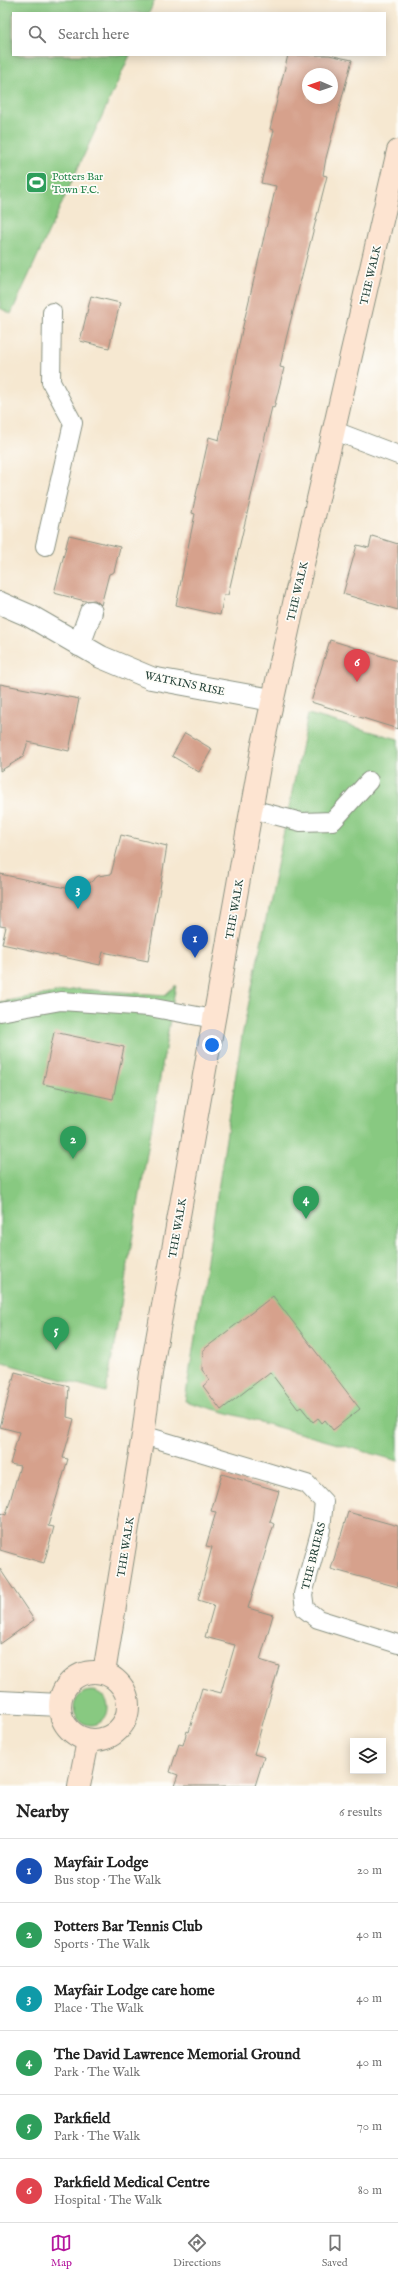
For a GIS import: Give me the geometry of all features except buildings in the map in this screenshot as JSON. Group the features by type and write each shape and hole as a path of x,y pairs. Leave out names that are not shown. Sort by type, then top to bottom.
{"street":[{"name":"THE WALK","path":"104,1673 153,1365 251,809 272,700 335,431 398,151"},
{"name":"WATKINS RISE","path":"0,603 30,616 101,657 151,678 272,700"},
{"path":"79,645 91,612"},
{"path":"92,1672 104,1673 114,1678 122,1687 127,1698 128,1710 119,1730 105,1739 88,1741 69,1731 62,1722 59,1705 63,1690 70,1680 80,1674 92,1672"},
{"path":"0,1702 59,1705"},
{"path":"79,1786 88,1741"}],"lane":[{"path":"45,546 73,423 51,382 52,312"},
{"path":"335,431 398,456"},
{"path":"251,809 301,822 332,821 369,781"},
{"path":"0,1012 61,1001 149,1007 214,1019"},
{"name":"THE BRIERS","path":"143,1435 307,1484 324,1502 321,1529 303,1594 305,1609 318,1619 398,1644"}],"green space":[{"name":"Potters Bar Town F.C.","path":"0,0 155,0 149,12 12,12 12,56 130,56 11,314 0,308"},
{"path":"308,714 398,739 398,1461 185,1401 242,1036"},
{"path":"176,985 106,1392 0,1362 0,1002 78,989 165,995"},
{"path":"88,1691 94,1691 98,1692 105,1698 108,1708 107,1715 101,1722 94,1725 88,1725 84,1724 77,1718 74,1711 74,1705 75,1701 81,1694"}],"place":[{"name":"Potters Bar Town F.C.","path":"36,182"},
{"name":"Parkfield Medical Centre","path":"357,682"},
{"name":"Mayfair Lodge care home","path":"78,909"},
{"name":"Mayfair Lodge","path":"195,958"},
{"name":"Potters Bar Tennis Club","path":"73,1159"},
{"name":"The David Lawrence Memorial Ground","path":"306,1219"},
{"name":"Parkfield","path":"56,1350"}]}
